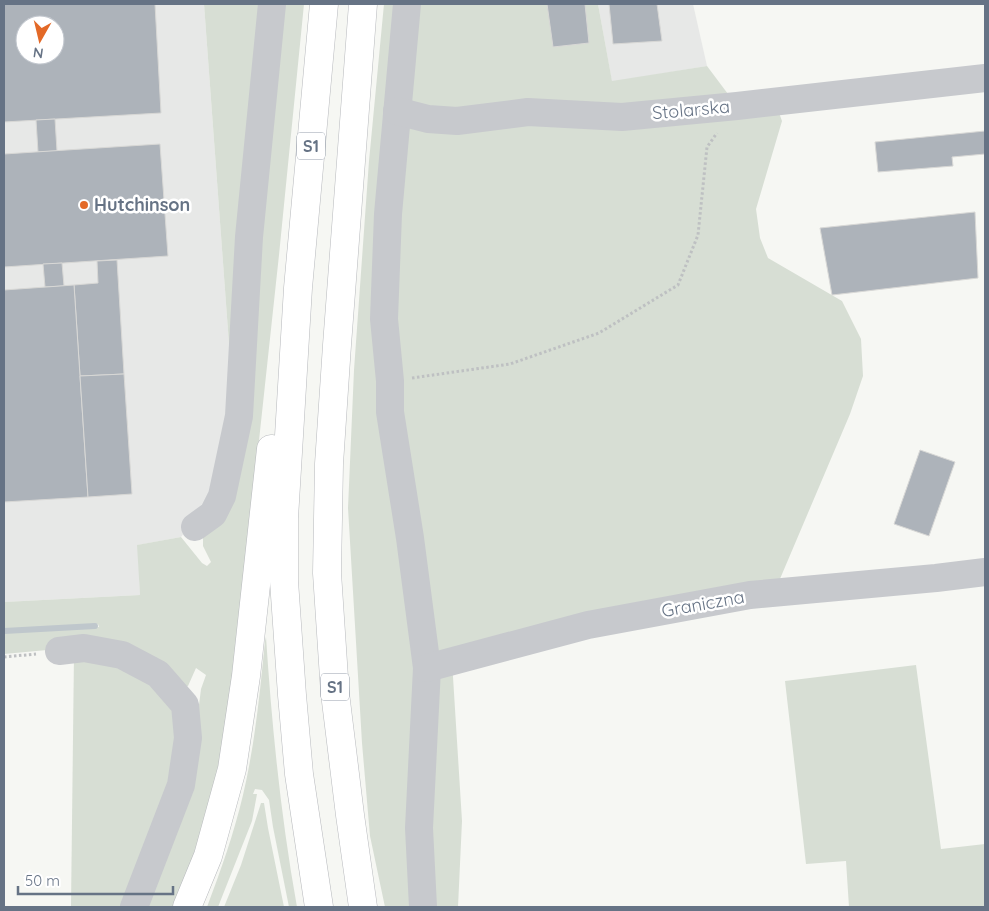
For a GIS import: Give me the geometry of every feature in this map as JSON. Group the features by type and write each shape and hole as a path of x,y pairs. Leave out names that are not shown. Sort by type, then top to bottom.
{"highway":[{"name":"S1","path":"319,907 299,774 284,581 284,518 298,288 324,4"},
{"name":"S1","path":"363,4 329,464 327,573 335,693 363,907"},
{"path":"187,907 208,856 232,769 246,676 280,359 298,288"}],"street":[{"path":"195,528 213,514 222,496 239,416 249,237 272,4"},
{"path":"407,4 388,214 384,319 390,381 390,412 410,538 427,668 419,828 424,907"},
{"name":"Stolarska","path":"397,111 428,119 457,121 528,112 622,117 985,78"},
{"name":"Graniczna","path":"427,668 588,625 750,595 985,572"},
{"path":"59,651 84,648 122,655 158,674 185,705 188,738 182,785 134,907"}],"path":[{"path":"390,381 510,364 599,333 678,285 698,235 706,147 737,106"},
{"path":"4,657 59,651"}],"shaded area":[{"path":"4,4 204,4 234,412 214,493 181,537 138,545 140,595 4,602"},
{"path":"204,4 268,4 234,412"},
{"path":"278,4 304,4 224,765 202,847 176,907 140,907 206,675 196,668 188,686 183,688 58,649 4,654 4,633 99,627 98,624 4,629 4,602 140,595 137,545 181,537 202,563 207,566 211,562 203,546 203,537 219,512"},
{"path":"384,4 598,4 612,81 707,66 737,106 775,102 782,121 756,209 760,238 768,258 842,301 861,339 863,376 850,414 774,593 452,661 462,821 458,907 385,907 370,836 362,743 348,508 354,370 369,161"},
{"path":"598,4 693,4 707,66 612,82"},
{"path":"266,637 278,773 297,907 289,907 269,800 262,790 255,789 253,794 257,794 252,821 218,907 207,907 236,823 243,795 254,737"},
{"path":"74,653 109,657 172,699 184,745 129,907 71,907"},
{"path":"916,665 941,849 985,844 985,907 849,907 846,861 806,864 785,681"},
{"path":"261,803 264,803 284,907 224,907 241,865"}],"building":[{"path":"4,4 155,4 161,113 4,122"},
{"path":"547,4 585,4 589,43 553,47"},
{"path":"609,4 657,4 662,41 613,44"},
{"path":"55,119 57,151 38,152 36,120"},
{"path":"985,131 985,154 952,157 953,166 878,172 875,142"},
{"name":"Hutchinson","path":"160,144 168,256 4,267 4,154"},
{"path":"975,212 978,278 832,295 820,228"},
{"path":"117,260 124,374 80,376 74,285 98,283 97,261"},
{"path":"62,263 64,286 45,287 43,264"},
{"path":"74,285 88,497 4,502 4,290"},
{"path":"124,374 132,494 88,497 80,376"},
{"path":"920,450 955,462 929,536 894,524"}],"waterway":[{"path":"4,631 95,626"}],"place":[{"name":"Hutchinson","path":"84,205"}]}
